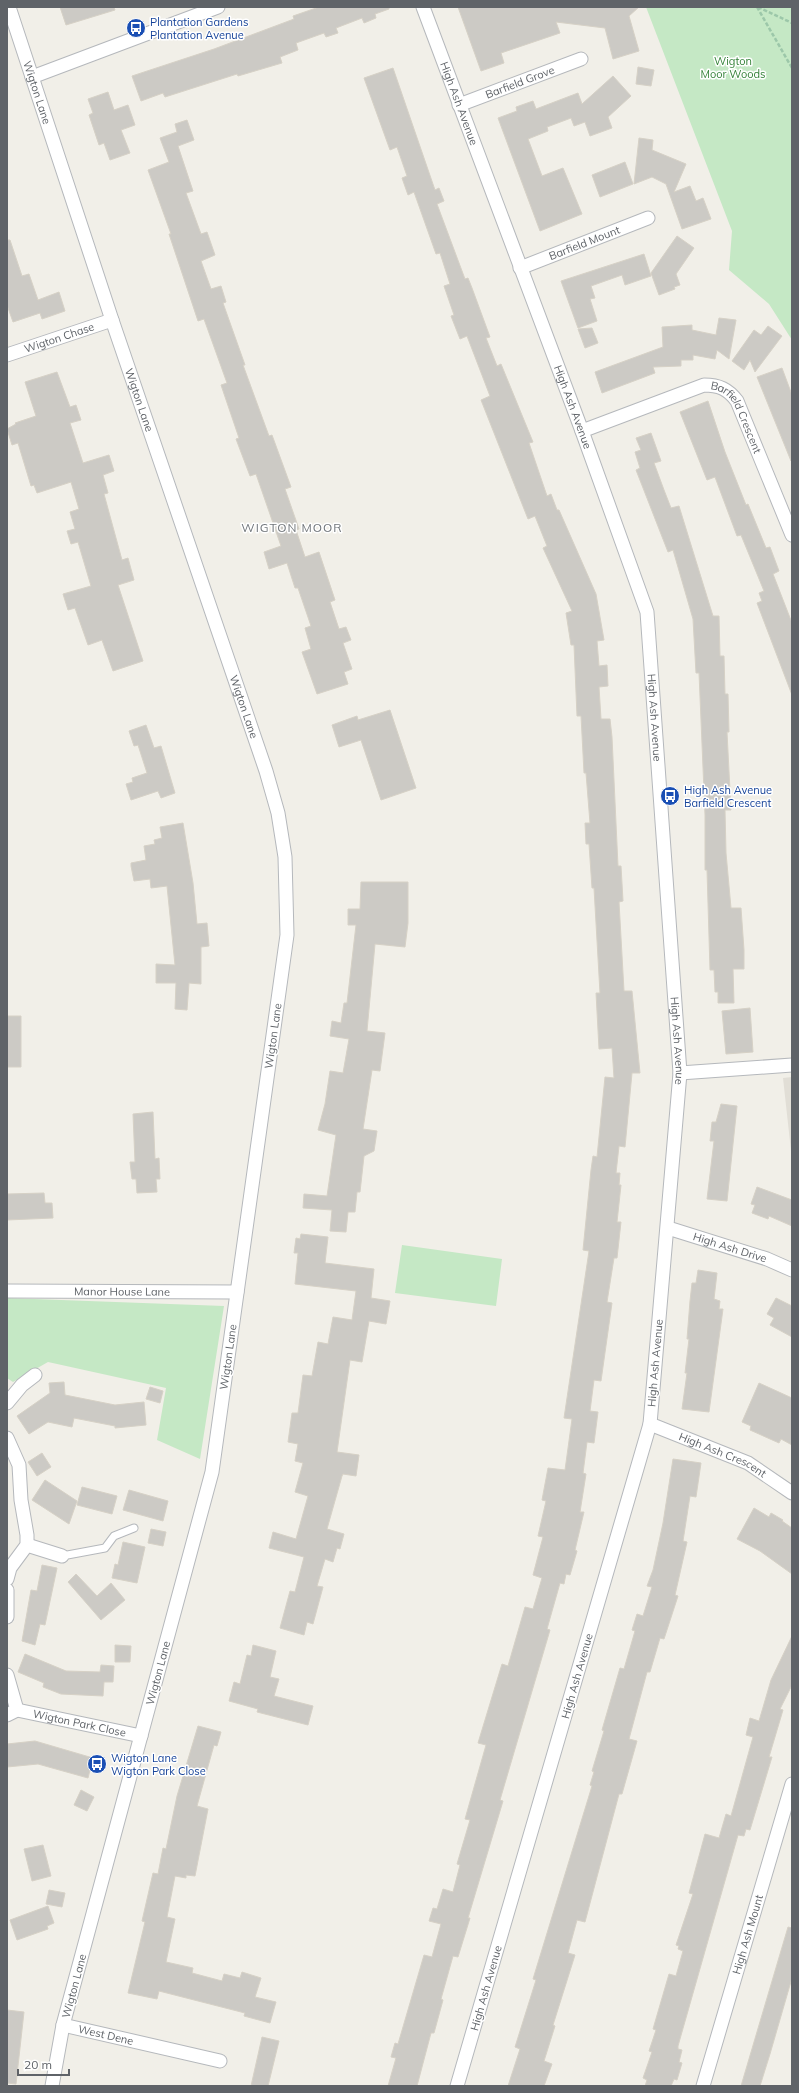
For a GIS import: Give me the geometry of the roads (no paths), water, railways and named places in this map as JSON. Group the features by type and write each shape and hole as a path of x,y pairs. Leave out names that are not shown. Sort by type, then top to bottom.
{"street":[{"name":"Wigton Lane","path":"8,7 112,320 266,771 278,813 285,857 287,935 212,1472 63,2025 52,2086"},
{"path":"32,77 216,7"},
{"name":"High Ash Avenue","path":"423,7 582,431 647,612 680,1073 668,1228 650,1424 457,2086"},
{"name":"Barfield Grove","path":"459,105 582,59"},
{"name":"Barfield Mount","path":"520,268 648,218"},
{"name":"Wigton Chase","path":"7,355 112,320"},
{"name":"Barfield Crescent","path":"582,431 704,385 714,385 723,388 737,401 792,535"},
{"path":"680,1073 792,1065"},
{"name":"High Ash Drive","path":"668,1228 766,1259 792,1270"},
{"name":"Manor House Lane","path":"7,1291 237,1292"},
{"path":"7,1404 22,1385 36,1375"},
{"name":"High Ash Crescent","path":"650,1424 748,1463 792,1493"},
{"path":"7,1438 19,1465 21,1500 27,1534 27,1545 10,1568 7,1579"},
{"path":"27,1545 62,1556"},
{"path":"7,1590 7,1617"},
{"name":"Wigton Park Close","path":"7,1676 12,1713 141,1736"},
{"name":"High Ash Mount","path":"703,2086 792,1784"},
{"name":"West Dene","path":"63,2025 220,2061"}],"lane":[{"path":"62,1556 105,1548 114,1536 134,1528"}],"place":[{"name":"Plantation Gardens Plantation Avenue","path":"136,28"},
{"name":"High Ash Avenue Barfield Crescent","path":"670,796"},
{"name":"Wigton Lane Wigton Park Close","path":"97,1764"}],"district":[{"name":"WIGTON MOOR","path":"292,528"}],"park label":[{"name":"Wigton Moor Woods","path":"733,67"}]}
